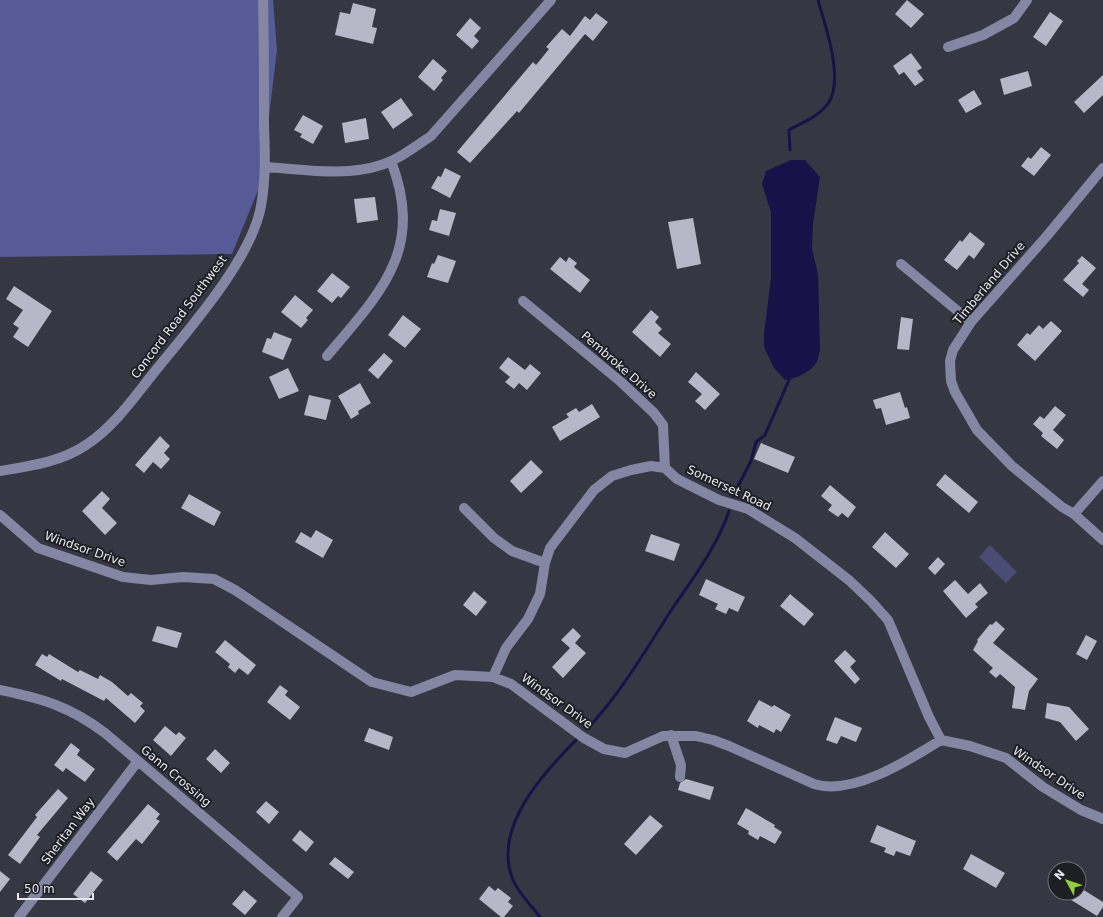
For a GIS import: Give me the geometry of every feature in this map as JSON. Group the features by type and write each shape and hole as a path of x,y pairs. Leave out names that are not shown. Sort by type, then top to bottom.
{"street":[{"name":"Concord Road Southwest","path":"0,471 47,462 76,451 99,436 122,411 220,288 246,246 255,227 261,206 265,167 263,0"},
{"path":"265,167 344,171 364,169 391,161 407,153 431,136 551,0"},
{"path":"948,47 984,35 1014,18 1027,0"},
{"path":"327,356 379,294 392,272 403,227 403,214 400,184 391,161"},
{"name":"Timberland Drive","path":"1103,168 971,322 954,350 950,361 951,381 964,410 977,430 1012,466 1062,507 1074,514 1103,540"},
{"path":"901,264 971,322"},
{"name":"Pembroke Drive","path":"523,301 621,382 654,413 663,425 665,468"},
{"path":"493,677 506,648 528,619 540,594 545,563 550,548 594,490 612,476 631,470 651,466 665,468"},
{"name":"Somerset Road","path":"665,468 677,478 719,500 748,509 795,538 850,581 870,600 888,620 929,717 941,740"},
{"path":"1074,514 1103,481"},
{"path":"464,508 494,538 506,547 512,551 545,563"},
{"name":"Windsor Drive","path":"0,515 38,548 123,577 151,580 183,577 214,580 235,590 372,682 411,692 455,675 493,677 511,684 584,738 604,749 625,753 663,736 696,736 713,740 823,787 851,784 870,777 910,760 941,740 970,746 1006,758 1043,787 1081,810 1103,819"},
{"name":"Gann Crossing","path":"0,690 43,699 69,710 105,733 298,897 282,917"},
{"path":"672,735 681,765 680,777"},
{"name":"Sheritan Way","path":"19,917 138,761"}],"shaded area":[{"path":"0,0 273,0 277,50 261,183 232,254 0,257"},
{"path":"791,160 805,160 820,177 813,224 812,249 818,274 820,350 818,359 813,367 804,374 789,380 785,380 774,368 764,347 764,334 771,278 771,212 762,184 766,171"},
{"path":"990,545 1017,572 1006,583 979,557"}],"building":[{"path":"907,0 924,14 911,28 895,14"},
{"path":"353,3 376,9 372,27 377,28 373,44 335,35 340,12 350,14"},
{"path":"1050,12 1063,21 1046,46 1033,37"},
{"path":"596,13 608,22 593,41 585,34 519,113 517,111 470,163 457,152 533,62 536,65 549,49 546,47 562,29 570,36 585,16 590,20"},
{"path":"470,18 481,28 474,36 479,41 472,49 456,35"},
{"path":"911,53 922,68 917,71 924,80 915,86 904,72 899,75 893,66"},
{"path":"433,59 447,71 441,78 443,80 434,91 418,77"},
{"path":"1028,71 1032,86 1004,95 1000,79"},
{"path":"1103,75 1103,95 1084,113 1074,102"},
{"path":"974,90 982,104 966,113 958,100"},
{"path":"401,98 413,115 393,129 381,112"},
{"path":"303,115 323,126 313,144 300,137 302,134 294,130"},
{"path":"366,118 369,139 345,143 342,123"},
{"path":"1041,147 1051,155 1034,176 1021,166 1028,157 1031,159"},
{"path":"445,168 461,176 450,198 431,188 438,176 441,177"},
{"path":"375,197 378,220 357,223 354,199"},
{"path":"440,209 456,213 449,236 429,230 432,220 437,221"},
{"path":"693,218 701,264 677,269 668,222"},
{"path":"970,232 985,244 974,259 969,255 957,270 944,260 960,240 962,242"},
{"path":"438,255 456,261 448,283 427,277 432,263 434,264"},
{"path":"1082,256 1096,268 1082,284 1089,290 1083,297 1063,280 1079,263 1077,261"},
{"path":"560,257 566,262 569,257 577,263 574,267 590,280 580,293 550,269"},
{"path":"332,273 350,287 341,298 338,296 332,303 317,291"},
{"path":"14,286 52,311 28,347 13,337 19,328 13,324 23,310 6,299"},
{"path":"295,295 313,310 306,318 308,320 301,328 281,312"},
{"path":"651,310 659,317 655,322 662,329 658,333 671,344 660,357 632,332"},
{"path":"403,315 421,329 405,348 388,335"},
{"path":"901,317 913,319 909,350 897,349"},
{"path":"1051,321 1062,331 1035,361 1017,345 1027,333 1030,335 1039,325 1043,329"},
{"path":"274,332 292,339 283,360 262,352 267,338 271,339"},
{"path":"384,353 393,361 378,379 368,370"},
{"path":"508,357 525,370 530,364 541,373 527,390 519,383 514,389 505,382 510,377 499,368"},
{"path":"288,368 299,391 279,399 269,377"},
{"path":"696,372 720,394 705,410 695,401 702,394 688,382"},
{"path":"360,383 371,403 358,411 359,414 351,419 338,396"},
{"path":"900,392 910,418 886,425 881,408 876,409 873,400"},
{"path":"309,395 331,400 326,420 304,415"},
{"path":"592,404 600,417 560,441 552,427 569,417 566,414 576,408 579,412"},
{"path":"1055,406 1066,415 1053,430 1064,440 1057,449 1041,436 1043,433 1033,424 1040,416 1044,419"},
{"path":"160,436 170,446 164,453 170,459 161,469 153,462 144,473 135,465"},
{"path":"761,443 795,457 788,473 754,459"},
{"path":"531,460 543,472 521,493 510,481"},
{"path":"945,474 978,502 969,513 936,485"},
{"path":"830,485 856,507 848,518 842,513 838,517 828,510 832,505 821,496"},
{"path":"102,491 110,499 102,508 117,523 105,535 82,511"},
{"path":"189,494 221,512 214,526 181,508"},
{"path":"316,530 333,540 323,558 295,542 301,532 311,538"},
{"path":"885,532 909,554 896,568 872,547"},
{"path":"651,534 680,544 674,561 645,551"},
{"path":"938,557 945,564 935,575 928,568"},
{"path":"706,579 745,597 738,612 729,608 726,614 715,609 718,604 699,595"},
{"path":"955,580 968,594 980,583 988,593 975,604 978,607 966,618 943,591"},
{"path":"474,591 487,602 476,616 463,605"},
{"path":"790,594 814,614 804,626 780,606"},
{"path":"996,621 1005,629 993,643 1038,679 1029,691 1025,710 1012,708 1015,687 1000,674 996,678 989,672 993,668 973,650 978,641 977,640 990,624 992,625"},
{"path":"157,626 182,633 177,648 152,641"},
{"path":"573,628 581,636 575,643 586,653 563,678 552,667 570,648 561,640"},
{"path":"1086,635 1097,641 1087,660 1076,654"},
{"path":"225,640 256,665 248,675 239,668 235,673 228,667 230,664 215,652"},
{"path":"845,650 856,661 850,667 860,679 855,684 834,661"},
{"path":"42,654 47,657 49,654 78,672 80,670 98,679 100,675 112,682 128,696 131,693 143,703 140,706 145,711 135,723 106,698 104,701 62,679 61,681 35,665"},
{"path":"280,685 288,691 285,695 300,707 290,720 267,702"},
{"path":"759,700 772,707 774,705 791,715 781,732 776,729 774,733 759,725 758,728 747,721"},
{"path":"1047,703 1069,707 1089,729 1076,741 1060,722 1045,718"},
{"path":"835,717 862,728 856,742 841,736 837,744 826,740"},
{"path":"165,726 176,735 179,732 186,738 171,756 153,740"},
{"path":"369,728 393,737 389,750 364,741"},
{"path":"71,743 80,750 77,755 95,769 85,782 66,768 63,772 54,765"},
{"path":"215,749 230,763 221,773 206,759"},
{"path":"686,779 714,787 710,800 678,790 680,783"},
{"path":"58,789 68,798 37,835 40,837 20,864 8,855 37,817 35,815"},
{"path":"266,801 279,812 269,824 256,812"},
{"path":"148,804 160,814 156,819 160,821 142,844 136,839 117,861 107,852"},
{"path":"746,808 775,825 774,827 782,832 775,844 760,836 758,840 748,834 749,831 737,824"},
{"path":"650,815 663,826 636,855 624,844"},
{"path":"877,825 916,841 910,856 896,851 894,856 884,852 886,848 870,842"},
{"path":"300,830 314,842 306,852 292,840"},
{"path":"971,854 1005,873 996,888 963,869"},
{"path":"335,857 354,872 348,879 329,864"},
{"path":"0,871 10,879 0,892"},
{"path":"91,871 103,880 85,903 73,894"},
{"path":"489,886 495,891 498,888 511,898 508,902 513,906 504,917 501,917 479,899"},
{"path":"244,890 257,901 245,915 232,904"},
{"path":"1087,892 1103,902 1103,907 1097,916 1073,901 1087,901"}],"waterway":[{"path":"790,150 789,130 820,112 829,102 833,92 835,79 832,51 818,0"},
{"path":"733,496 751,461 756,442 765,435 789,380"},
{"path":"587,729 622,686 696,574 718,537 729,511"},
{"path":"540,917 522,895 513,880 508,860 509,841 515,822 524,804 549,769 576,740"}]}
